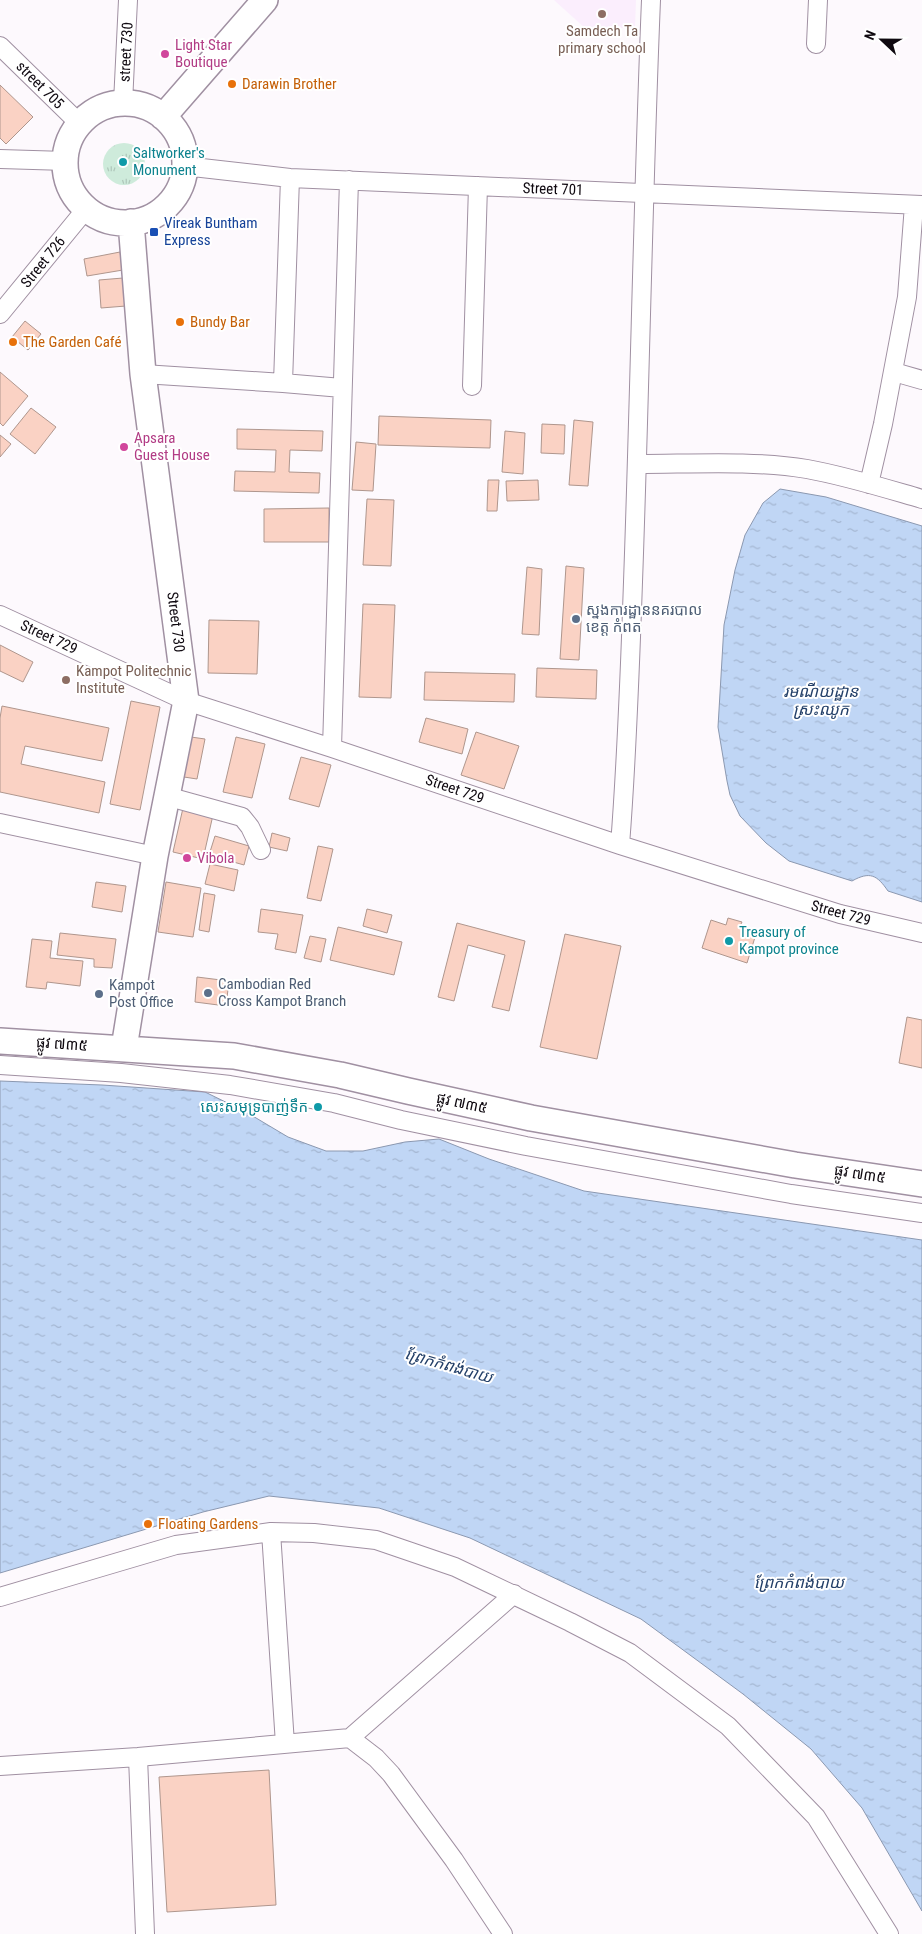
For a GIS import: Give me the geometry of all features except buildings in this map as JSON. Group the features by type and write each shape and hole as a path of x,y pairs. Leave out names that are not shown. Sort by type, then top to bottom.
{"street":[{"name":"street 730","path":"123,103 128,0"},
{"path":"163,117 265,0"},
{"path":"620,845 626,777 638,464 644,193 651,0"},
{"path":"816,44 818,0"},
{"name":"street 705","path":"0,46 80,124"},
{"path":"123,103 143,106 163,117 179,137 184,151 184,166 179,188 167,205 154,215 131,222 110,221 86,209 77,198 69,183 66,161 69,142 80,124 101,108 123,103"},
{"path":"0,159 66,161"},
{"name":"Street 701","path":"184,166 290,178 918,205"},
{"path":"283,383 290,178"},
{"path":"332,748 349,180"},
{"path":"472,386 478,186"},
{"path":"869,484 894,372 907,297 918,205"},
{"name":"Street 726","path":"0,314 86,209"},
{"name":"Street 730","path":"124,1048 155,856 186,701 143,374 131,222"},
{"path":"894,372 922,380"},
{"path":"143,374 342,388"},
{"path":"638,464 746,464 806,469 922,499"},
{"name":"Street 729","path":"0,614 186,701 620,845 840,914 922,933"},
{"path":"166,796 242,817 250,827 261,850"},
{"path":"0,823 155,856"},
{"name":"ផ្លូវ ៧៣៥","path":"0,1041 234,1056 340,1075 408,1092 531,1118 796,1165 922,1184"},
{"path":"0,1065 121,1073 248,1088 334,1103 401,1120 526,1146 791,1194 922,1213"},
{"path":"271,1532 286,1744"},
{"path":"0,1597 176,1545 271,1532 314,1533 376,1540 455,1567 514,1594 630,1653 728,1726 816,1817 889,1934"},
{"path":"0,1766 138,1757 350,1738 514,1594"},
{"path":"350,1738 376,1758 391,1774 454,1860 503,1934"},
{"path":"138,1757 145,1934"}],"shaded area":[{"name":"Samdech Ta primary school","path":"554,0 636,0 635,28 585,28"}],"green space":[{"path":"124,143 139,149 145,164 139,179 124,185 109,179 103,164 109,149"}],"water":[{"name":"រមណីយដ្ឋាន ស្រះឈូក","path":"780,489 826,497 922,526 922,902 888,891 873,876 864,876 852,881 789,861 766,843 740,816 730,795 718,727 724,625 735,570 745,535 763,503"},
{"name":"ព្រែកកំពង់បាយ","path":"0,1081 205,1092 246,1112 288,1137 326,1151 363,1151 405,1142 439,1139 489,1159 584,1191 922,1240 922,1911 862,1808 811,1749 743,1694 641,1619 470,1538 379,1508 269,1496 203,1512 0,1573"}],"place":[{"name":"Samdech Ta primary school","path":"602,14"},
{"name":"Light Star Boutique","path":"165,54"},
{"name":"Darawin Brother","path":"232,84"},
{"name":"Saltworker's Monument","path":"123,162"},
{"name":"Vireak Buntham Express","path":"154,232"},
{"name":"Bundy Bar","path":"180,322"},
{"name":"The Garden Café","path":"13,342"},
{"name":"Apsara Guest House","path":"124,447"},
{"name":"ស្នងការដ្ឋាននគរបាល ខេត្ត កំពត","path":"576,619"},
{"name":"Kampot Politechnic Institute","path":"66,680"},
{"name":"Vibola","path":"187,858"},
{"name":"Treasury of Kampot province","path":"729,941"},
{"name":"Cambodian Red Cross Kampot Branch","path":"208,993"},
{"name":"Kampot Post Office","path":"99,994"},
{"name":"សេះសមុទ្របាញ់ទឹក","path":"318,1107"},
{"name":"Floating Gardens","path":"148,1524"}]}
